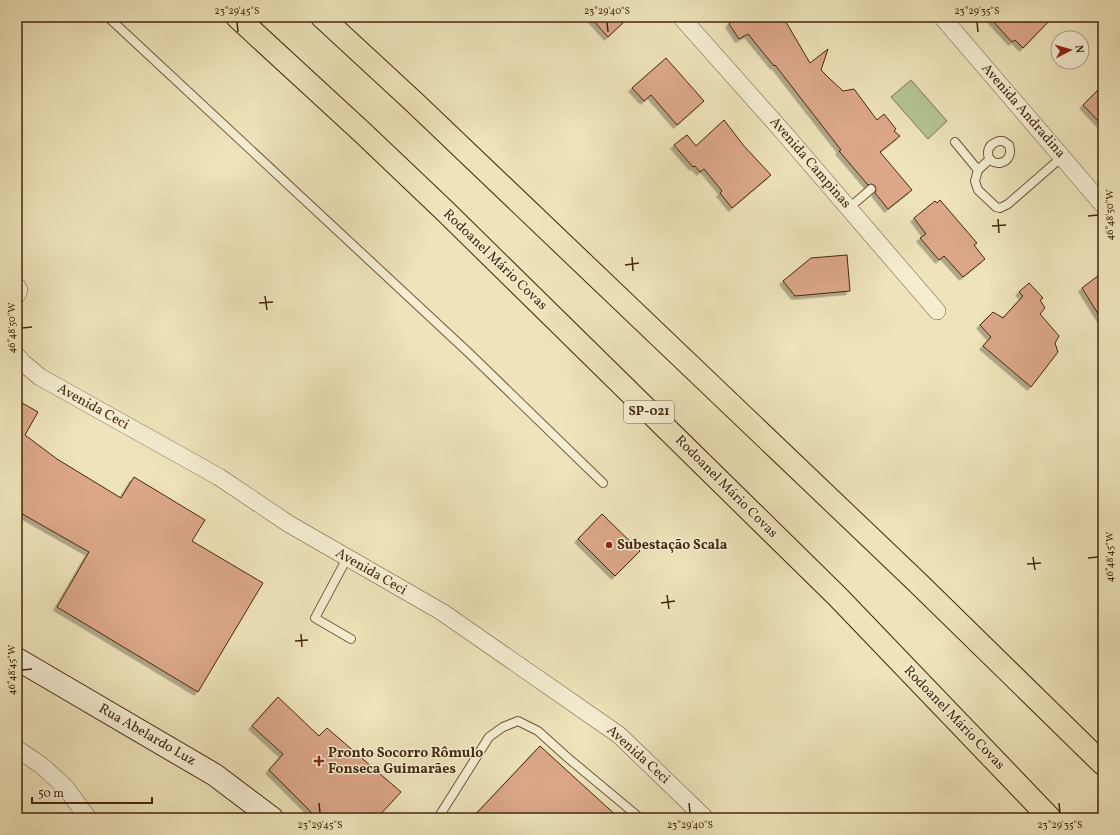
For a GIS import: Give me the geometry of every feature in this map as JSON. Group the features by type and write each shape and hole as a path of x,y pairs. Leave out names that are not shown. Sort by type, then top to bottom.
{"highway":[{"name":"Rodoanel Mário Covas","path":"237,17 445,211 826,586 1050,818"},
{"path":"322,17 917,582 1103,764"}],"main road":[{"name":"Rua Abelardo Luz","path":"17,659 215,775 272,818"}],"street":[{"name":"Avenida Campinas","path":"681,17 849,208 937,311"},
{"name":"Avenida Andradina","path":"942,17 1103,205"},
{"path":"17,286 19,290 17,295"},
{"name":"Avenida Ceci","path":"17,356 40,377 219,477 289,524 442,612 619,735 705,818"},
{"path":"17,749 41,765 66,788 88,818"}],"lane":[{"path":"108,17 470,354 603,483"},
{"path":"955,142 978,170"},
{"path":"990,159 978,170 975,181 978,190 996,207 1000,208 1008,204 1062,158"},
{"path":"849,208 871,189"},
{"path":"347,558 315,618 351,639"},
{"path":"438,818 489,737 504,726 518,721 538,731 640,818"}],"green space":[{"path":"911,80 947,121 928,139 891,97"}],"building":[{"path":"590,17 629,17 608,37"},
{"path":"735,17 783,17 810,63 828,49 821,70 843,91 854,89 877,120 884,114 896,129 894,131 900,136 880,152 912,190 888,209 875,193 875,186 872,184 868,185 839,151 841,150 775,65 774,66 748,34 739,39 729,24"},
{"path":"989,17 1053,17 1023,48 1015,40 1012,42"},
{"path":"666,58 704,101 677,125 651,95 644,101 632,88"},
{"path":"1103,85 1103,126 1083,105"},
{"path":"724,120 744,146 771,175 732,208 720,193 722,191 704,169 700,172 695,166 693,167 674,145 687,135 696,146"},
{"path":"940,200 977,243 974,245 985,259 963,277 944,256 939,260 920,238 926,234 914,218 935,201 937,203"},
{"path":"847,255 850,291 795,296 783,281 811,258"},
{"path":"1103,272 1103,322 1082,288"},
{"path":"1029,283 1043,298 1040,300 1045,308 1040,314 1059,336 1055,343 1058,352 1031,387 983,346 991,337 980,325 993,312 1003,318 1023,296 1019,292"},
{"path":"17,400 38,412 25,435 57,459 121,498 134,477 205,520 192,541 263,583 198,692 57,607 89,552 17,511"},
{"name":"Subestação Scala","path":"602,514 640,551 615,576 578,539"},
{"name":"Pronto Socorro Rômulo Fonseca Guimarães","path":"278,697 319,736 327,728 401,792 377,818 317,818 269,770 283,754 252,726"},
{"path":"540,746 619,818 472,818"}],"place":[{"name":"Subestação Scala","path":"609,545"},
{"name":"Pronto Socorro Rômulo Fonseca Guimarães","path":"319,761"}]}
